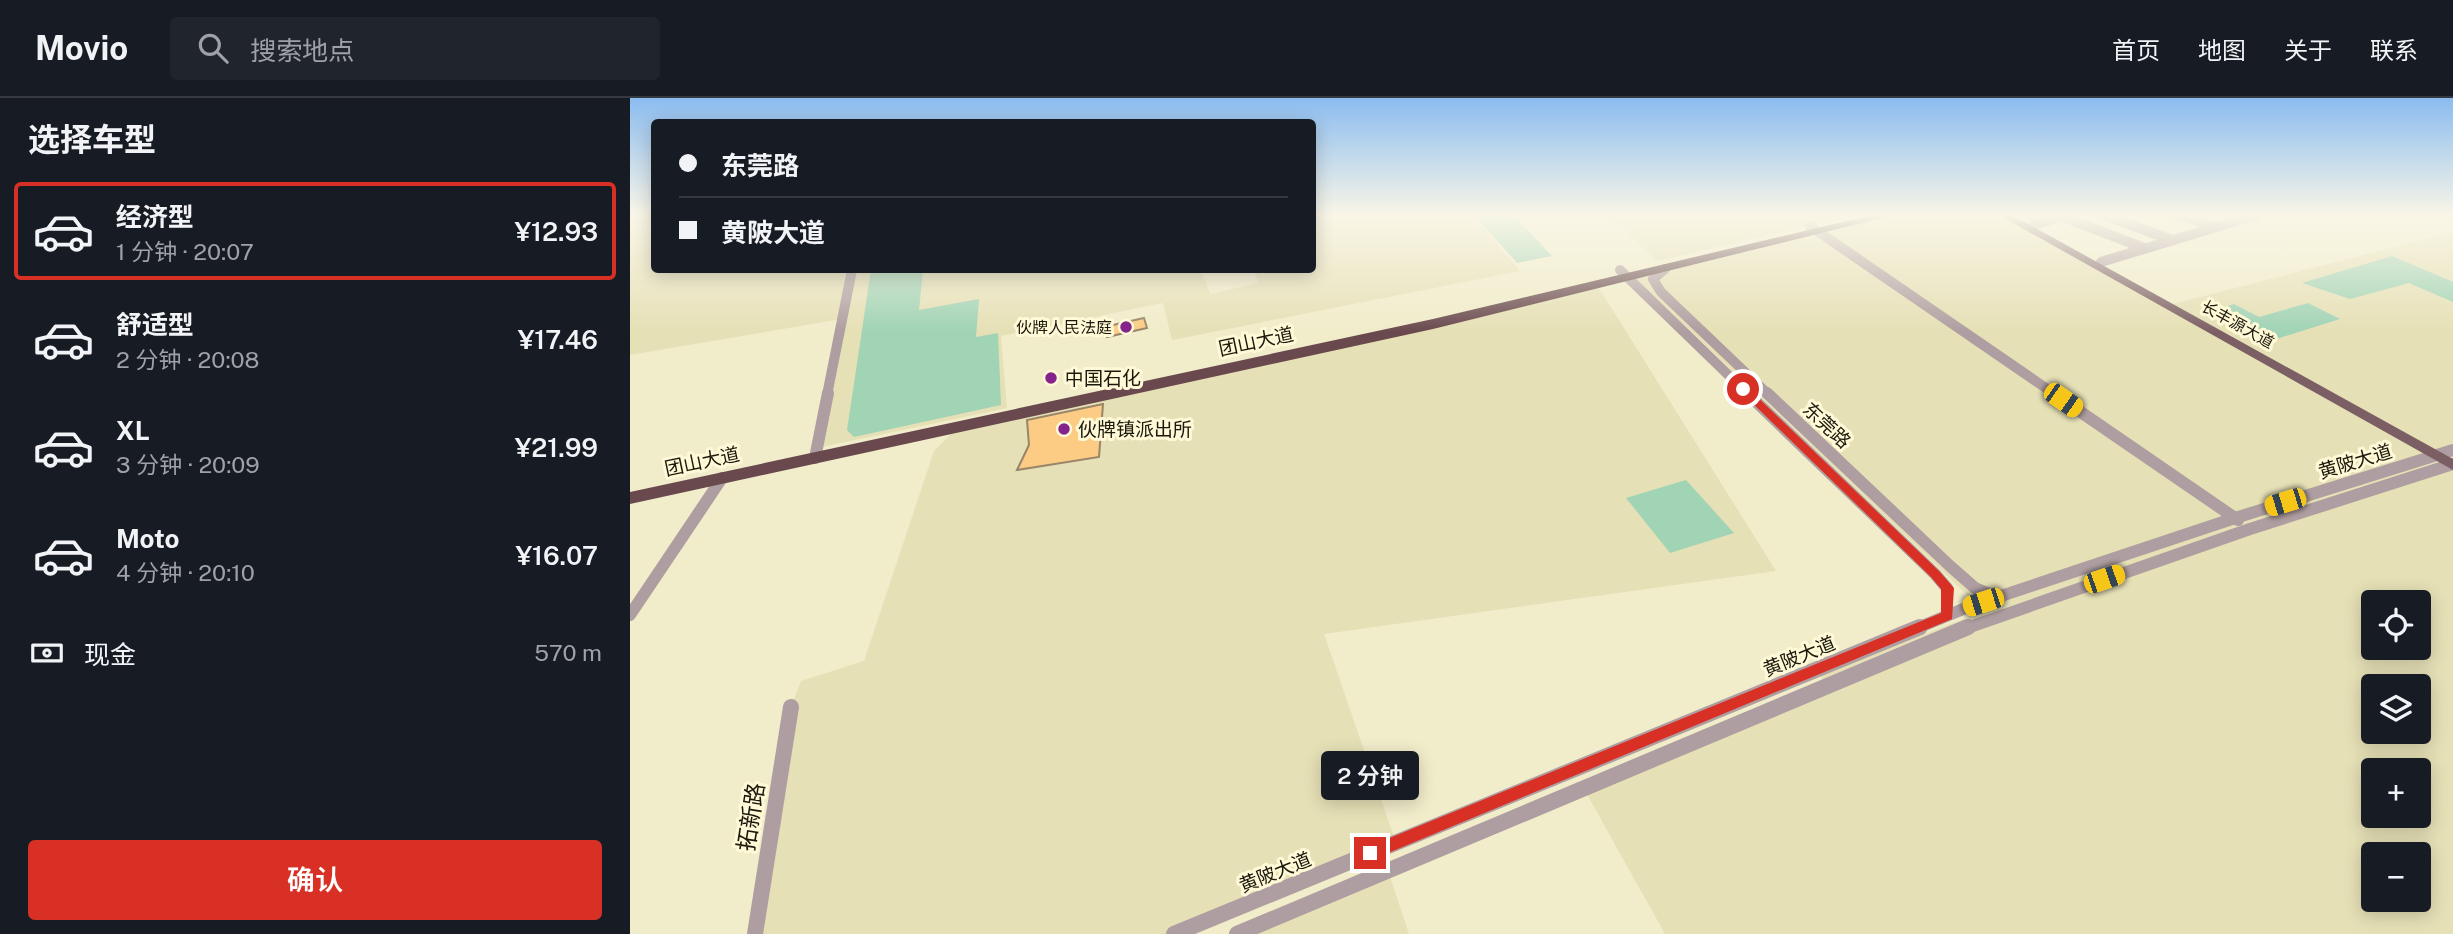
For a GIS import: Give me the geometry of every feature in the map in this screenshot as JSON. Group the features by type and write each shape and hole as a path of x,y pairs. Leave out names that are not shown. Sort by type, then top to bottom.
{"highway":[{"name":"团山大道","path":"630,488 816,453 1433,324 1709,254"},
{"name":"团山大道","path":"1624,274 1665,268 1719,254"},
{"name":"团山大道","path":"630,498 722,478 816,453"}],"main road":[{"name":"长丰源大道","path":"2076,254 2450,458"},
{"name":"长丰源大道","path":"2087,254 2450,458"}],"street":[{"path":"1851,254 2250,529"},
{"path":"2101,262 2126,254"},
{"name":"东莞路","path":"1665,268 1653,279 1661,292 1975,588 1997,597"},
{"path":"816,453 851,273"},
{"name":"东莞路","path":"1624,274 1935,574 1947,588 1947,615"},
{"name":"黄陂大道","path":"1174,934 1947,615 2235,518 2450,458"},
{"name":"黄陂大道","path":"1237,934 1982,621 2450,458"},
{"path":"630,614 722,478"},
{"name":"拓新路","path":"755,934 791,707"}],"shaded area":[{"path":"630,254 651,254 651,273 1202,273 1210,294 1259,283 1254,273 1316,273 1316,254 1505,254 1520,271 1172,340 1163,303 1001,336 1007,408 817,448 842,319 630,355"},
{"path":"1650,254 1687,254 1657,261"},
{"path":"1725,254 2076,254 2169,305 2367,254 2453,254 2453,934 1665,934 1584,789 1829,686 1819,675 1984,611 1633,276"},
{"path":"1597,285 1776,571 1324,634 1396,843 1174,934 755,934 791,707 801,681 864,661 934,451 956,429"},
{"path":"1388,871 1409,934 1237,934"}],"green space":[{"path":"1509,254 1552,256 1517,263"},
{"path":"2392,256 2453,282 2453,302 2409,283 2350,299 2302,283"},
{"path":"871,273 923,273 919,310 979,299 976,337 998,333 1001,405 854,437 847,430"},
{"path":"2308,303 2340,319 2276,339 2219,309 2234,304 2259,317"},
{"path":"1686,480 1734,533 1670,553 1626,498"}],"building":[{"name":"伙牌人民法庭","path":"1144,318 1147,328 1107,337 1104,327"},
{"name":"伙牌镇派出所","path":"1103,404 1099,457 1017,470 1029,445 1027,420"}],"place":[{"name":"伙牌人民法庭","path":"1126,327"},
{"name":"中国石化","path":"1051,378"},
{"name":"伙牌镇派出所","path":"1064,429"}],"route":[{"path":"1370,853 1947,615 1947,588 1935,574 1743,389"}]}
